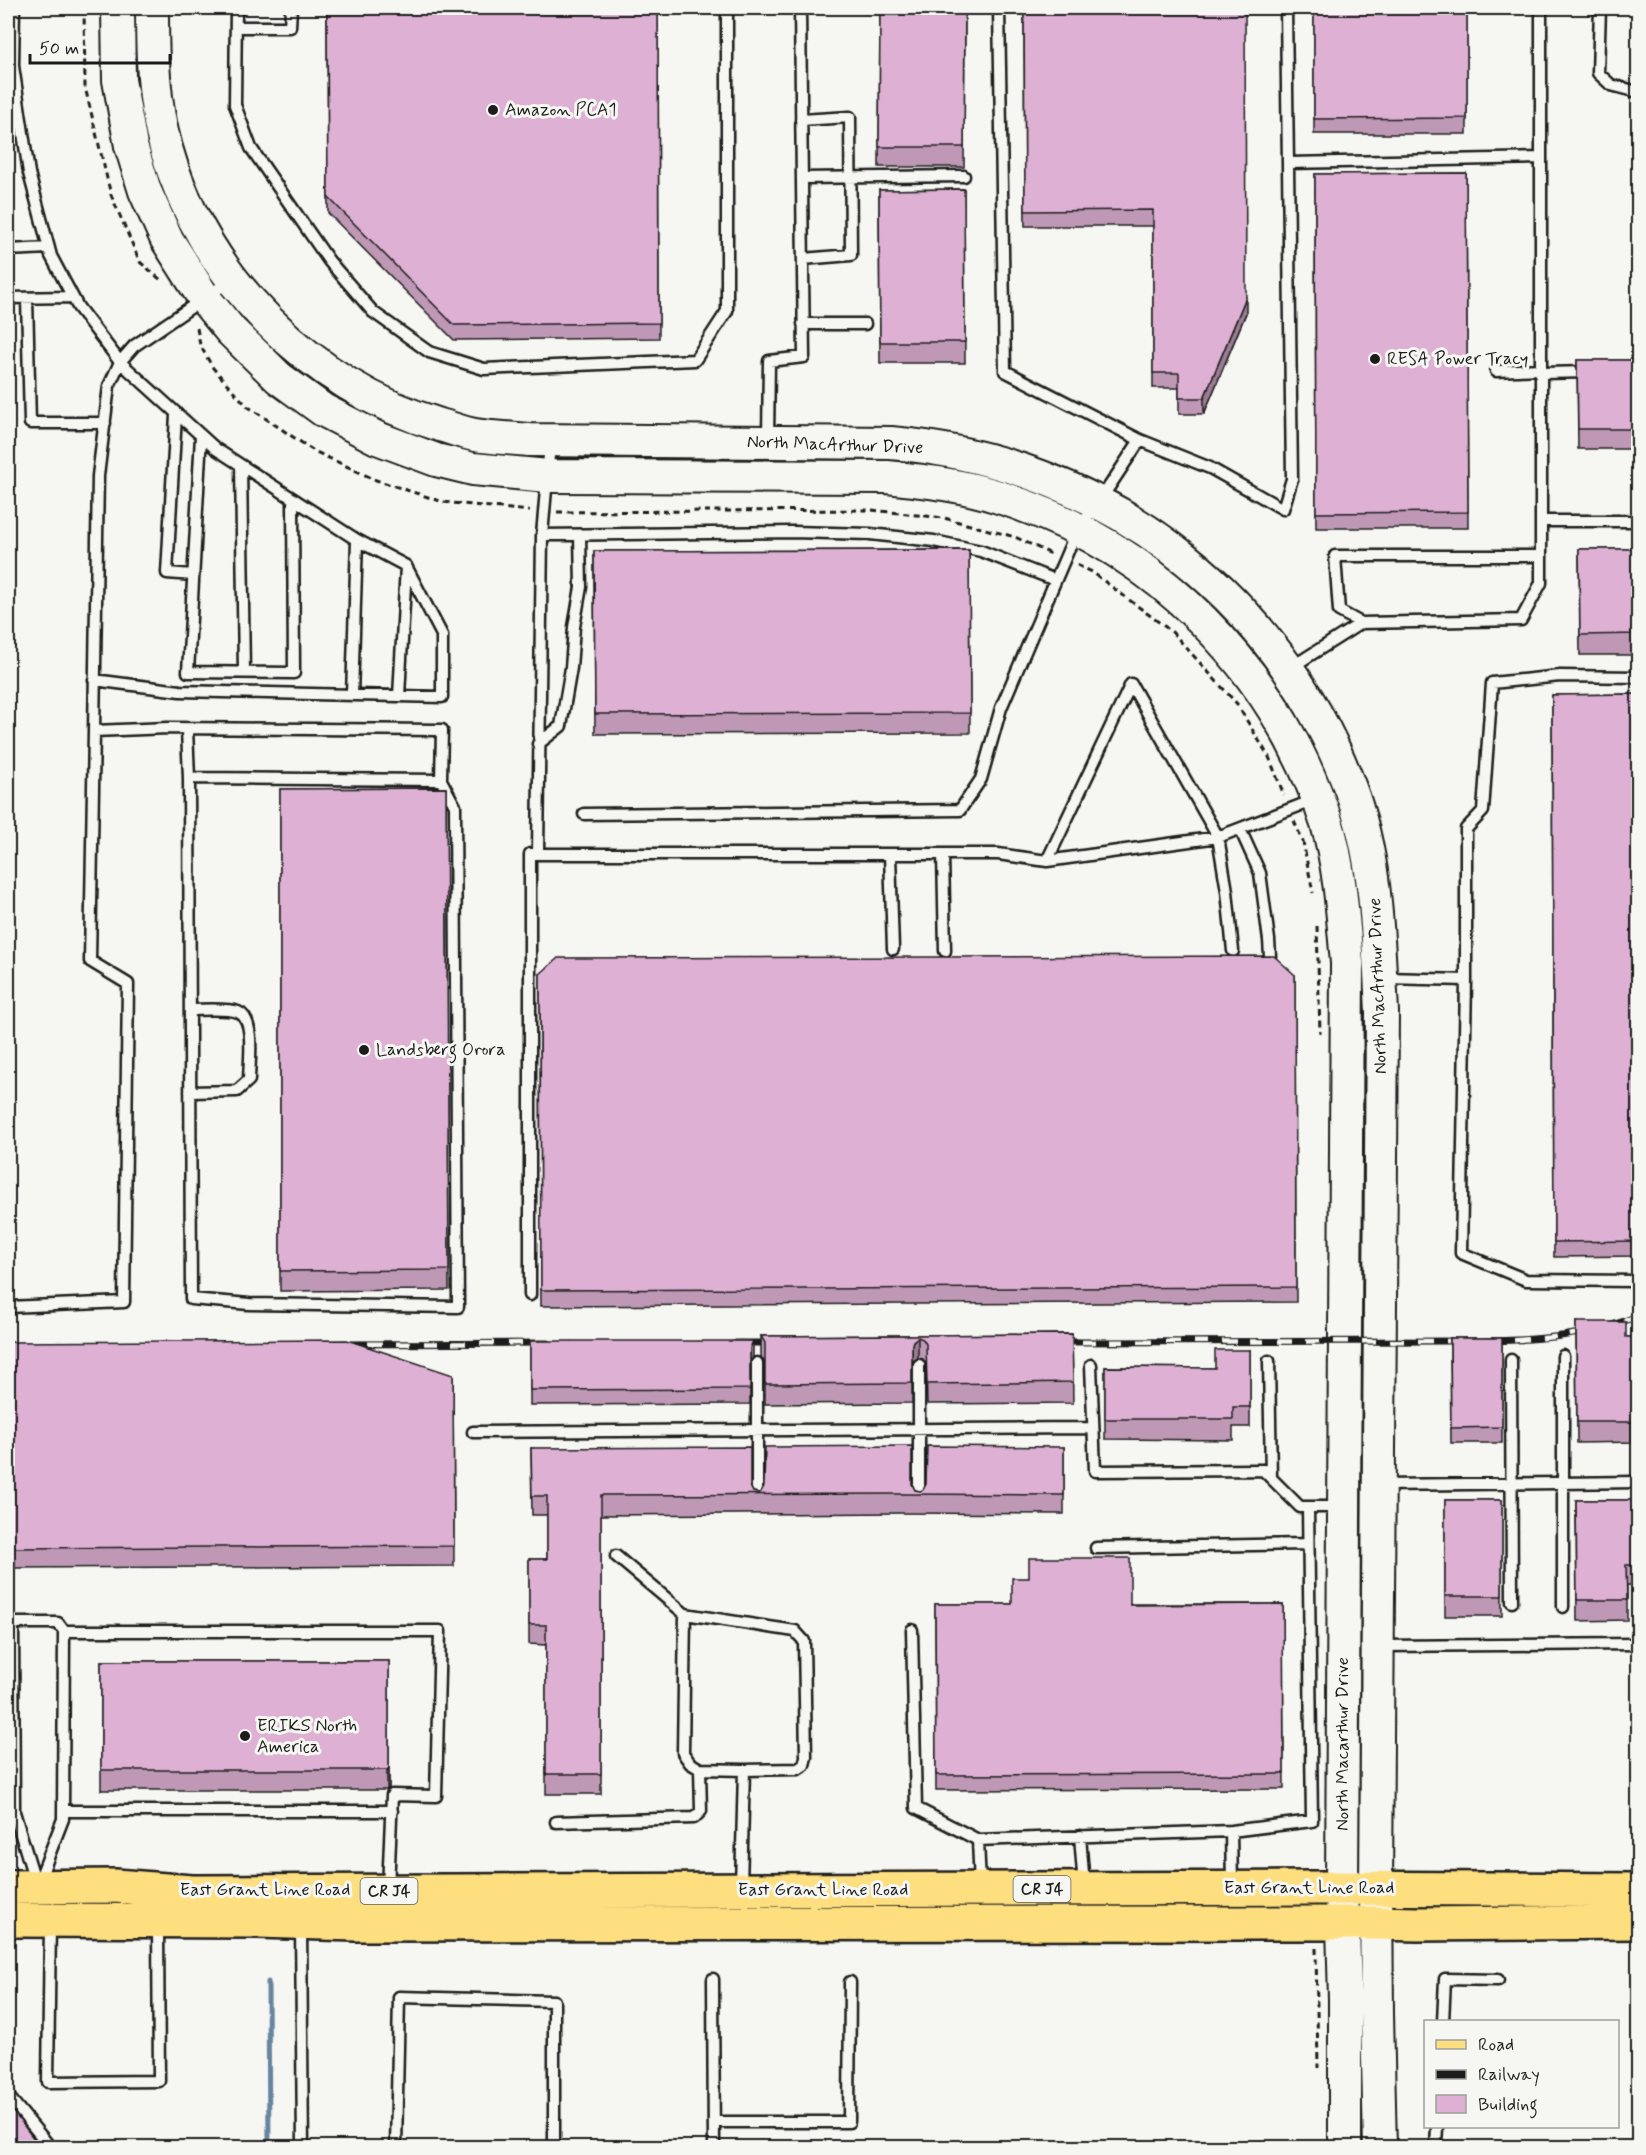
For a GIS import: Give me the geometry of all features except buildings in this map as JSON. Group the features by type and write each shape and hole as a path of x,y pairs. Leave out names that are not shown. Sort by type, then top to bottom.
{"main road":[{"name":"North MacArthur Drive","path":"118,8 119,80 131,146 145,191 195,305 231,331 279,378 332,414 377,438 436,460 473,469 548,476 898,478 940,483 998,496 1054,517 1126,556 1167,587 1210,627 1247,670 1278,717 1304,764 1304,804 1327,826 1341,896 1364,977 1382,1023 1379,1492"},
{"name":"North MacArthur Drive","path":"152,8 155,92 166,148 189,208 206,240 243,293 280,333 328,372 371,398 417,418 474,435 550,440 891,443 927,446 985,458 1052,480 1099,502 1155,535 1208,577 1255,627 1288,670 1325,730 1351,789 1364,833 1377,910 1364,977 1345,1341"},
{"name":"North Macarthur Drive","path":"1345,1341 1342,1888 1345,2148"},
{"name":"North Macarthur Drive","path":"1379,1492 1376,1923 1380,2148"},
{"name":"East Grant Line Road","path":"22,1887 115,1886 192,1892 388,1891 741,1907 1342,1923 1638,1922"},
{"name":"East Grant Line Road","path":"8,1920 301,1922 741,1907 980,1889 1638,1890"}],"lane":[{"path":"14,8 13,66 29,173 51,256 78,307 120,362 201,436 241,466 357,540 406,566 442,635 442,697 180,691 94,680"},
{"path":"236,8 235,105 250,148 329,261 373,312 429,352 484,369 694,360 727,310 727,8"},
{"path":"236,27 290,27 291,8"},
{"path":"768,442 769,362 804,357 800,8"},
{"path":"999,8 1005,371 1140,440 1210,468 1283,508 1292,479 1286,8"},
{"path":"1541,8 1542,521 1541,583 1521,620 1361,623 1339,611 1335,556 1541,556"},
{"path":"1600,8 1598,73 1611,85 1638,92"},
{"path":"801,120 850,117 851,255 802,259"},
{"path":"1288,163 1541,158"},
{"path":"802,178 964,176"},
{"path":"8,250 49,248"},
{"path":"8,1307 124,1302 128,984 90,961 98,476 109,386 120,362 134,346 233,278"},
{"path":"8,298 72,297"},
{"path":"27,298 30,423 105,423"},
{"path":"803,324 865,324"},
{"path":"1496,371 1606,372"},
{"path":"176,415 167,573 193,575"},
{"path":"201,436 188,672 294,673 293,499"},
{"path":"538,854 542,535 550,440"},
{"path":"584,814 960,810 981,779 1001,708 1077,530 1099,502 1140,440"},
{"path":"241,466 244,672"},
{"path":"1542,521 1638,521"},
{"path":"542,535 793,532 870,534 934,541 981,550 1055,580"},
{"path":"538,744 561,726 581,587 580,535"},
{"path":"352,695 357,540"},
{"path":"399,696 406,566"},
{"path":"1288,670 1361,623"},
{"path":"1638,677 1560,676 1492,683 1483,811 1466,829 1461,1253 1526,1280 1638,1281"},
{"path":"1047,861 1131,684 1218,837 1227,891 1233,951"},
{"path":"93,731 187,729 442,730 441,780 454,806 458,1306 249,1304 191,1299 187,729"},
{"path":"189,778 441,780"},
{"path":"530,1295 530,854 998,854 1047,861 1218,837 1304,804"},
{"path":"1240,829 1260,873 1270,956"},
{"path":"890,854 893,949"},
{"path":"943,854 945,951"},
{"path":"1364,977 1466,980"},
{"path":"190,1010 236,1011 245,1016 249,1027 249,1080 244,1086 237,1091 190,1092"},
{"path":"1563,1356 1563,1607"},
{"path":"1511,1360 1512,1602"},
{"path":"1269,1361 1271,1478"},
{"path":"757,1504 758,1363"},
{"path":"919,1365 919,1503"},
{"path":"1090,1365 1095,1471 1263,1470 1300,1507 1344,1507"},
{"path":"473,1432 1094,1428"},
{"path":"1379,1492 1513,1484 1638,1482"},
{"path":"912,1630 916,1808 978,1840 1231,1832 1312,1821 1308,1507"},
{"path":"1096,1548 1307,1544"},
{"path":"616,1556 685,1614 795,1631 804,1641 806,1757 804,1765 798,1769 744,1770 700,1768 690,1763 683,1754 685,1614"},
{"path":"10,1623 58,1623 64,1631 63,1819 22,1887 11,1812 10,1623"},
{"path":"64,1631 440,1631 436,1796 392,1795 388,1891"},
{"path":"1378,1646 1638,1644"},
{"path":"556,1822 694,1818 701,1811 700,1768"},
{"path":"741,1907 744,1770"},
{"path":"63,1811 392,1811"},
{"path":"1231,1832 1232,1888"},
{"path":"1080,1836 1084,1889"},
{"path":"978,1840 980,1889"},
{"path":"50,1920 48,2082 159,2081 158,1921"},
{"path":"301,1922 303,2148"},
{"path":"713,1979 714,2148"},
{"path":"1443,2020 1445,1979 1498,1980"},
{"path":"714,2122 849,2122 850,1982"},
{"path":"396,2148 399,1997 554,2001 554,2148"},
{"path":"8,2097 51,2148"},
{"path":"1436,2148 1437,2128"}],"path":[{"path":"84,8 85,87 111,195 140,262 195,305 200,345 213,368 247,406 314,451 376,480 443,502 544,511 872,510 944,518 1015,537 1092,572 1172,632 1238,705 1269,757 1304,804 1303,842 1316,903"},
{"path":"1317,924 1320,1036"}],"waterway":[{"path":"268,1982 269,2148"}],"railway":[{"path":"1486,1341 1564,1336 1601,1328 1638,1316"},
{"path":"1054,1342 1465,1341"},
{"path":"340,1344 547,1343"},
{"path":"736,1343 778,1343"}],"place":[{"name":"Amazon PCA1","path":"493,110"},
{"name":"RESA Power Tracy","path":"1375,359"},
{"name":"Landsberg Orora","path":"364,1050"},
{"name":"ERIKS North America","path":"245,1736"}]}
